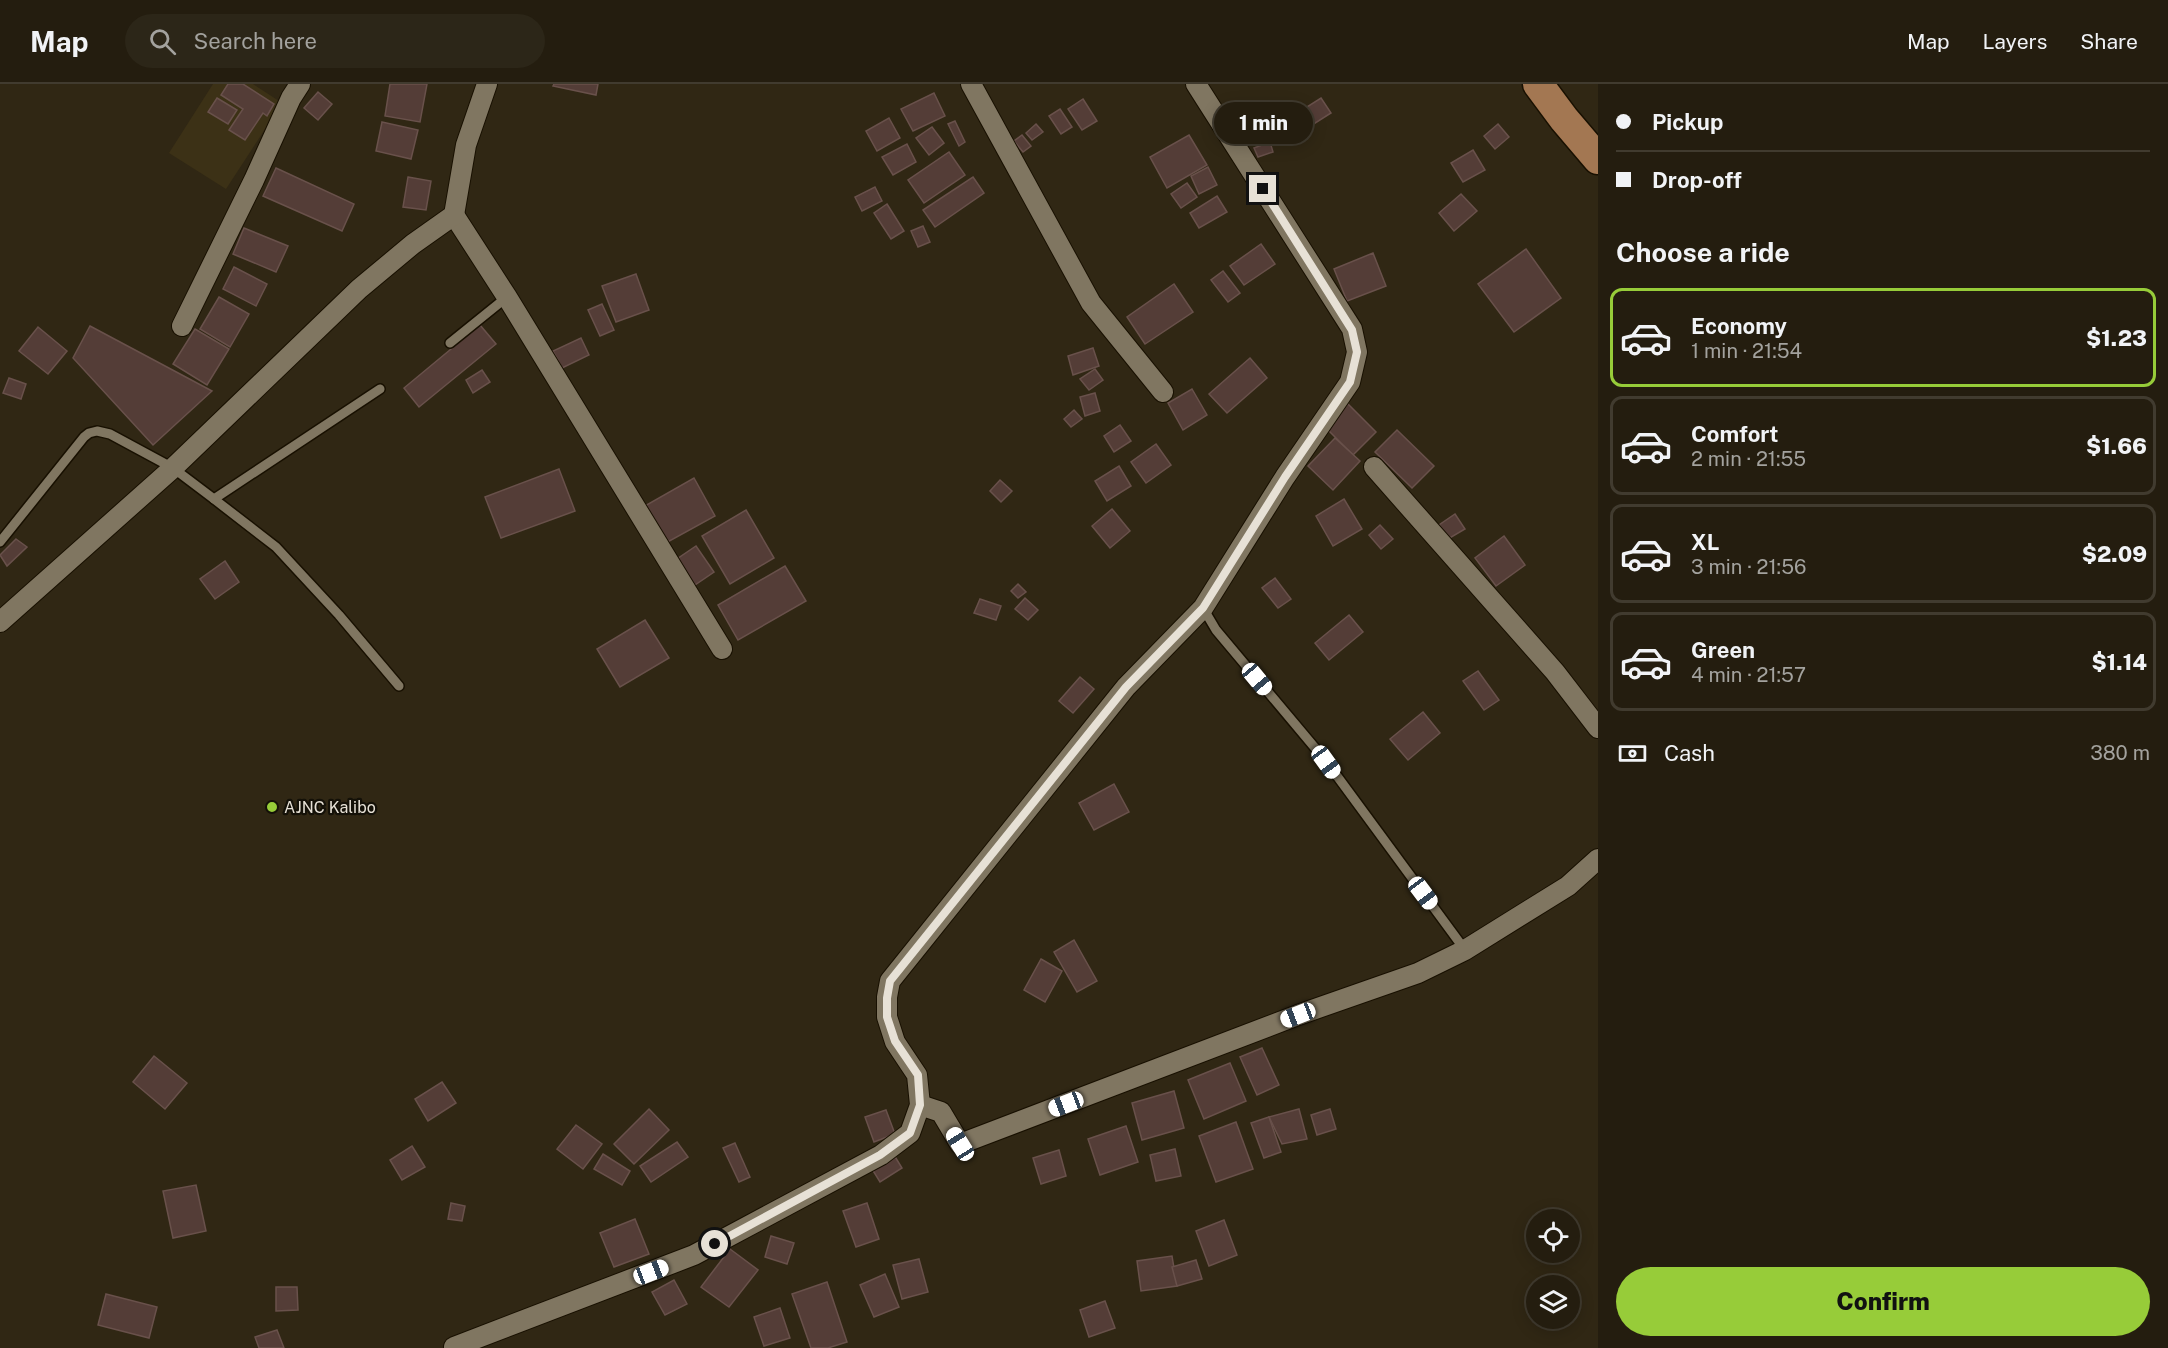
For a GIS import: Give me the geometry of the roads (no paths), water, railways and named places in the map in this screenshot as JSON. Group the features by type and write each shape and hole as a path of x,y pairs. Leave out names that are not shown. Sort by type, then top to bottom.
{"main road":[{"path":"1538,84 1598,159"}],"street":[{"path":"182,326 254,180 283,109 300,84"},
{"path":"487,84 466,145 454,215 507,297 722,650"},
{"path":"971,84 1091,303 1163,393"},
{"path":"454,1347 694,1255 880,1155 910,1133 920,1105 918,1075 895,1041 887,1017 890,981 1126,687 1203,608 1285,477 1350,382 1357,352 1352,330 1196,84"},
{"path":"0,622 173,468 359,289 413,244 454,215"},
{"path":"1374,467 1555,672 1598,728"},
{"path":"920,1105 940,1112 960,1144 1287,1019 1418,973 1465,950 1568,886 1598,859"}],"lane":[{"path":"450,343 507,297"},
{"path":"214,499 380,389"},
{"path":"0,542 45,483 89,433 97,431 110,434 173,468 276,547 339,615 399,686"},
{"path":"1203,608 1216,630 1326,762 1465,950"}],"place":[{"name":"AJNC Kalibo","path":"272,807"}]}
